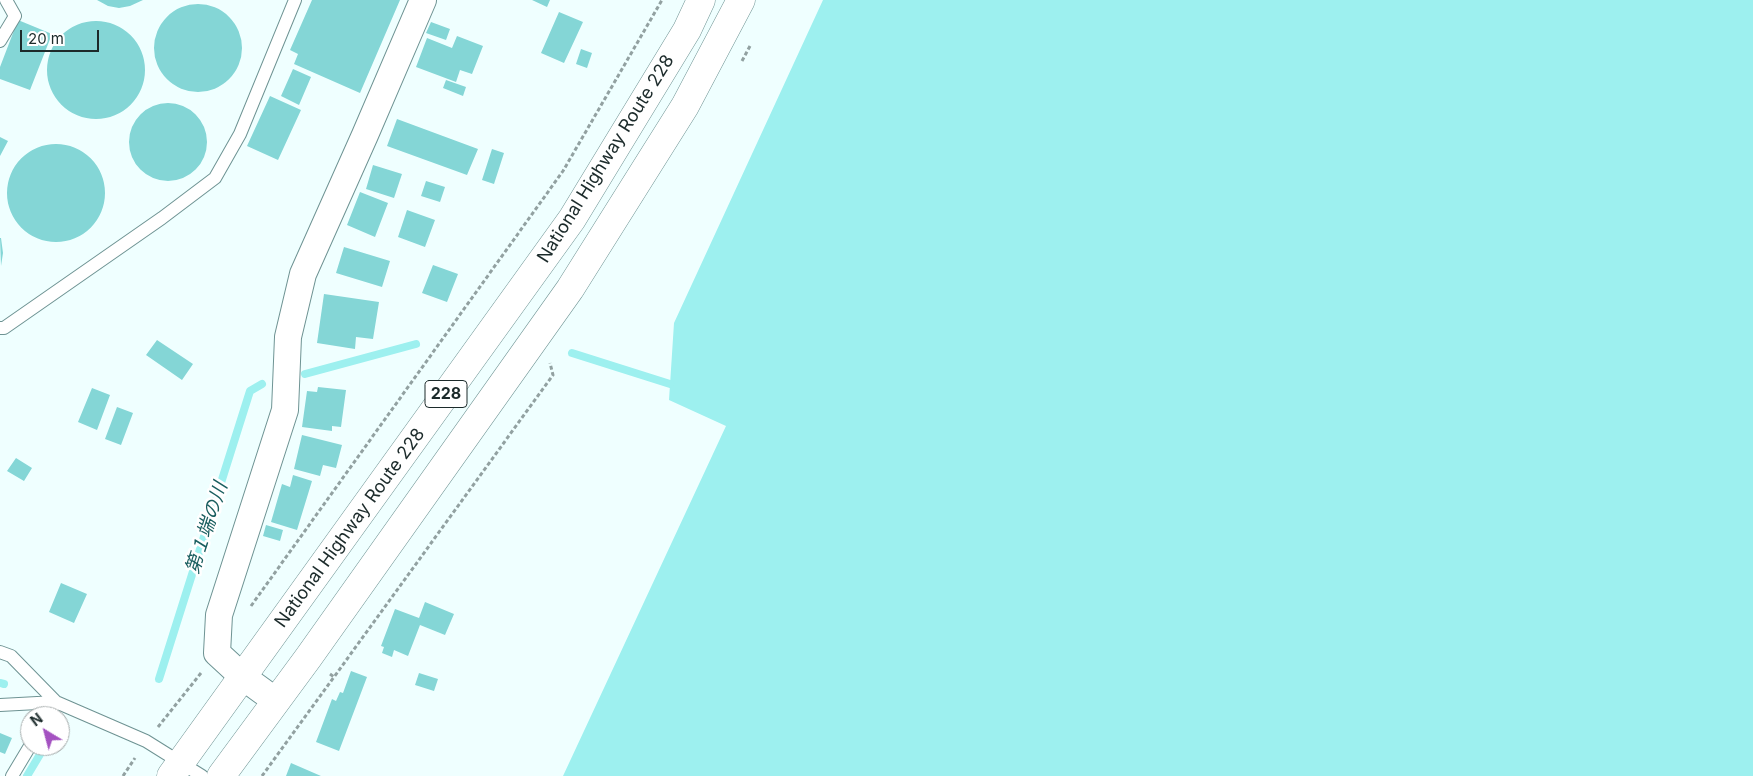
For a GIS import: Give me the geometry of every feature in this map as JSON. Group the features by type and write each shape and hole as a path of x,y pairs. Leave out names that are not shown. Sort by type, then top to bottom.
{"highway":[{"name":"National Highway Route 228","path":"185,771 243,677 572,219 687,30 701,0"},
{"name":"National Highway Route 228","path":"221,776 570,289 685,106 741,0"}],"street":[{"path":"276,701 243,677 217,654 219,615 285,410 288,337 303,274 423,0"}],"lane":[{"path":"0,41 14,16 6,0"},
{"path":"0,328 4,328 162,218 215,178 240,134 295,0"},
{"path":"0,652 11,656 56,702 146,740 185,771"},
{"path":"0,705 56,702"},
{"path":"54,706 56,702"},
{"path":"12,776 24,756"}],"path":[{"path":"245,614 563,171 662,0"},
{"path":"122,776 146,740 217,654"},
{"path":"262,776 334,677"}],"water":[{"path":"823,0 1753,0 1753,776 563,776 726,426 669,400 674,323"}],"building":[{"path":"97,0 143,0 130,6 119,8 108,6"},
{"path":"312,0 400,0 360,93 294,64 298,54 290,50"},
{"path":"532,0 550,0 547,7"},
{"path":"198,4 215,8 229,17 238,31 242,48 238,65 229,79 215,88 198,92 181,88 167,79 158,65 154,48 158,31 167,17 181,8"},
{"path":"559,12 583,22 564,63 541,53"},
{"path":"18,20 52,34 30,90 0,79 0,67"},
{"path":"96,21 115,25 131,35 141,51 145,70 141,89 131,105 115,115 96,119 77,115 61,105 51,89 47,70 51,51 61,35 77,25"},
{"path":"431,22 450,29 446,40 426,33"},
{"path":"457,36 483,46 472,74 460,70 456,82 416,67 427,38 452,48"},
{"path":"581,49 592,53 587,68 576,64"},
{"path":"293,69 311,77 299,105 281,96"},
{"path":"446,80 466,87 463,96 443,88"},
{"path":"270,96 301,110 278,160 247,146"},
{"path":"168,103 183,106 195,115 204,127 207,142 204,157 195,169 183,178 168,181 153,178 141,169 132,157 129,142 132,127 141,115 153,106"},
{"path":"397,119 478,149 467,175 387,146"},
{"path":"0,137 8,141 0,156"},
{"path":"56,144 75,148 91,158 101,174 105,193 101,212 91,228 75,238 56,242 37,238 21,228 11,212 7,193 11,174 21,158 37,148"},
{"path":"492,149 504,153 494,184 482,180"},
{"path":"373,165 402,174 394,198 366,189"},
{"path":"426,181 445,187 440,202 421,196"},
{"path":"360,192 388,203 375,237 347,225"},
{"path":"407,210 435,220 425,247 398,237"},
{"path":"0,238 3,253 1,266"},
{"path":"344,247 390,261 382,287 336,273"},
{"path":"433,265 458,274 447,302 422,293"},
{"path":"324,294 379,302 373,339 356,337 355,349 317,343"},
{"path":"157,340 193,364 182,380 146,355"},
{"path":"318,387 346,390 341,427 332,426 332,431 302,427 307,391 317,392"},
{"path":"92,388 110,395 97,430 78,422"},
{"path":"117,407 133,413 121,445 105,439"},
{"path":"302,435 342,445 336,468 323,465 320,476 294,469"},
{"path":"16,458 32,468 24,481 7,471"},
{"path":"293,475 312,481 297,530 271,522 282,484 290,487"},
{"path":"266,525 283,530 280,541 263,536"},
{"path":"61,583 87,594 74,623 49,612"},
{"path":"425,602 454,614 445,635 420,625 408,656 394,650 392,657 382,653 384,647 381,646 395,609 419,618"},
{"path":"351,671 367,677 339,751 316,742 332,699 336,701 340,692 343,693"},
{"path":"419,673 438,679 434,691 415,685"},
{"path":"0,733 12,738 5,754 0,752"},
{"path":"291,763 321,776 286,776"}],"waterway":[{"name":"第１端の川","path":"305,374 416,344"},
{"name":"第１端の川","path":"572,353 670,384"},
{"name":"第１端の川","path":"159,679 250,391 262,384"},
{"path":"0,683 4,684"},
{"name":"第１端の川","path":"27,776 39,756"}]}
